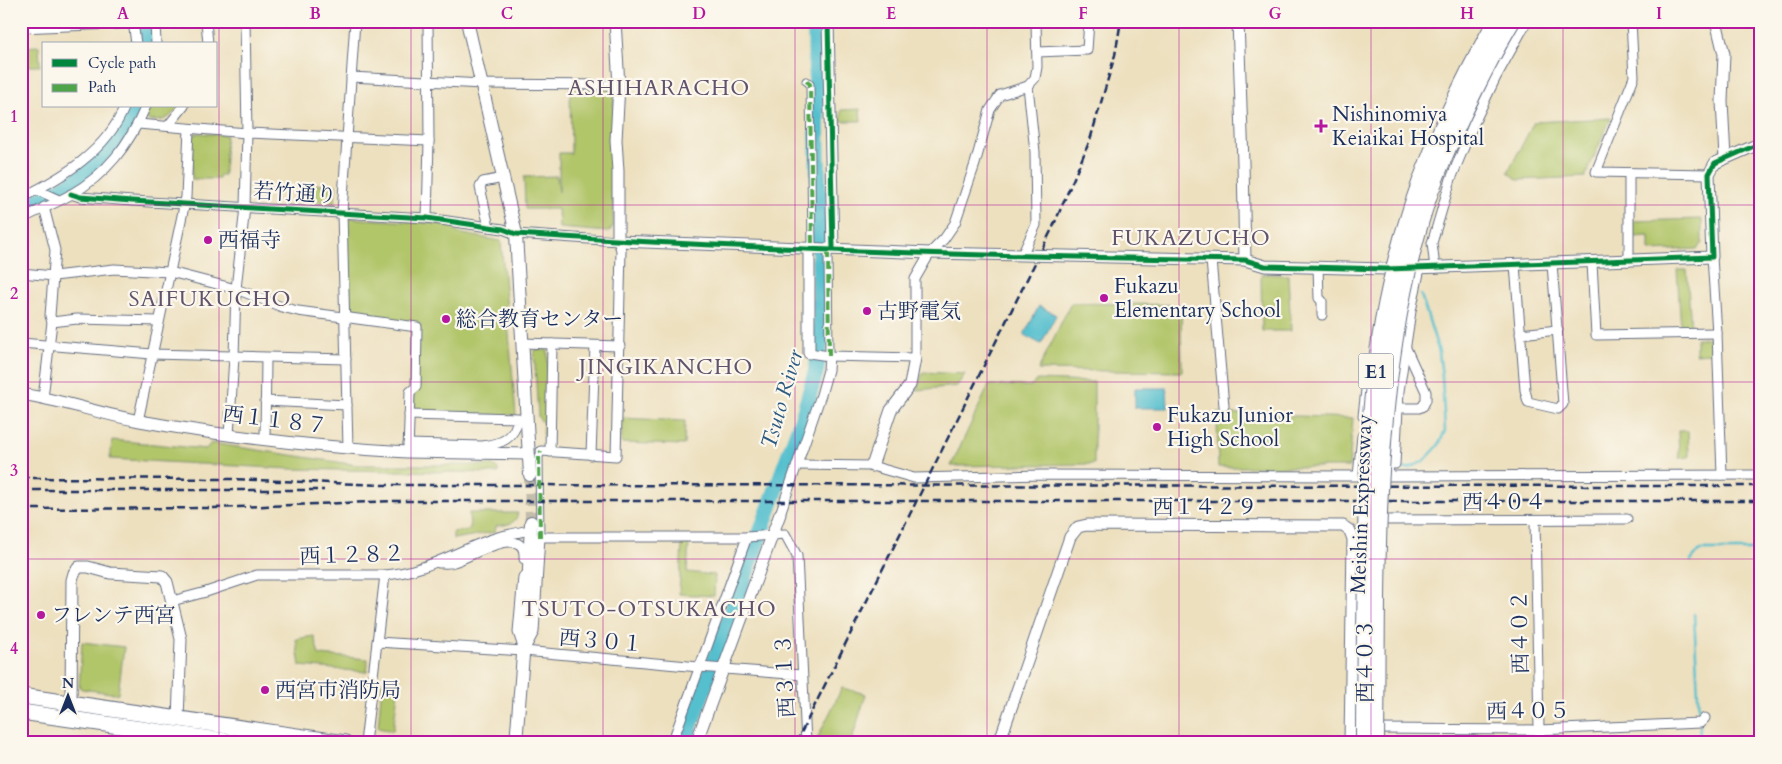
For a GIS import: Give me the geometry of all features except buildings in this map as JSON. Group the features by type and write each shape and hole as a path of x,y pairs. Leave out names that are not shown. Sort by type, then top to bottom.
{"highway":[{"name":"Meishin Expressway","path":"1364,743 1366,480 1375,380 1390,286 1422,176 1462,85 1496,21"},
{"name":"Meishin Expressway","path":"1380,736 1379,519 1388,384 1398,320 1407,274 1421,220 1435,179 1475,89 1512,21"},
{"path":"21,696 345,743"},
{"path":"21,712 180,739 240,743"}],"main road":[{"path":"467,21 516,234 522,343 540,452 530,475"},
{"path":"516,743 534,530"}],"street":[{"path":"155,21 156,42"},
{"path":"21,27 53,23 159,21"},
{"path":"206,21 208,42"},
{"path":"229,435 236,289 245,207 247,133 245,21"},
{"path":"348,448 342,212 355,21"},
{"path":"427,218 429,141 428,21"},
{"path":"540,452 616,456 621,250 618,241 616,140 619,86 615,21"},
{"path":"828,21 819,249 809,353 829,356 915,358"},
{"path":"872,466 891,410 910,385 915,358 915,279 930,253 944,239 955,223 975,164 990,110 1000,95 1028,86 1035,78 1038,66 1036,21"},
{"path":"1037,52 1087,50 1089,21"},
{"path":"1238,21 1245,260"},
{"path":"1435,268 1432,243 1451,179 1492,85 1527,21"},
{"path":"1632,21 1634,78 1596,172 1709,174"},
{"path":"1716,21 1724,54 1722,101 1725,158"},
{"path":"134,22 136,42"},
{"path":"351,78 482,84 619,86"},
{"path":"806,82 810,84 819,249"},
{"path":"1022,255 1036,225 1035,152 1028,86"},
{"path":"21,198 39,191 66,174 91,153 119,121 124,108"},
{"path":"21,219 71,194 98,176 119,154 138,124 145,108"},
{"path":"168,126 182,108"},
{"path":"138,124 247,133 429,141"},
{"path":"138,421 186,197 189,129"},
{"path":"1722,475 1709,174 1715,163 1761,143"},
{"path":"1629,173 1629,261"},
{"path":"489,227 480,187 482,182 503,178"},
{"path":"39,191 58,200"},
{"name":"若竹通り","path":"71,194 80,198 427,218 503,229 516,234 618,241"},
{"path":"43,398 52,322 50,316 55,250 44,207"},
{"path":"618,241 930,253 1245,260 1265,266 1387,269 1712,257"},
{"path":"696,743 720,669 769,534 780,514 798,465 828,370 828,253 819,249"},
{"path":"1211,260 1224,406"},
{"path":"1592,262 1596,335 1717,333"},
{"path":"1514,265 1525,390 1528,402 1558,409 1563,404 1552,264"},
{"path":"1318,267 1319,298 1322,301 1322,315"},
{"path":"1420,268 1404,346 1392,464 1389,476 1761,475"},
{"path":"21,273 54,276 114,269 170,272 236,289 282,307 298,311 417,327 416,387 410,392 409,415 408,448 493,445 508,438 514,432 518,418 409,415"},
{"path":"798,465 872,466 914,478 1043,475 1358,476 1365,389 1372,337 1387,269"},
{"path":"52,322 77,319 159,320"},
{"path":"1520,334 1558,330"},
{"path":"21,343 152,354 346,359"},
{"path":"522,343 620,346"},
{"path":"534,530 539,457 552,344"},
{"path":"592,455 595,346"},
{"path":"1398,408 1419,408 1424,406 1426,400 1426,392 1404,346"},
{"path":"265,439 266,358"},
{"name":"西１１８７","path":"21,394 138,421 229,435 348,448 540,452"},
{"path":"265,401 347,405"},
{"path":"1360,464 1392,464"},
{"name":"西４０４","path":"1382,520 1627,519"},
{"name":"西４０３","path":"1382,520 1380,736 1383,743"},
{"name":"西４０２","path":"1535,520 1539,730 1541,743"},
{"name":"西１４２９","path":"999,743 1070,537 1078,527 1087,525 1343,526 1350,532 1353,540 1350,743"},
{"name":"西１２８２","path":"172,601 257,575 404,574 489,540 534,530 748,537 769,534"},
{"name":"西３１３","path":"769,534 785,534 798,556 806,743"},
{"path":"672,743 748,537"},
{"path":"435,563 453,563 500,544 516,543 522,547 525,554 518,632 524,651"},
{"path":"71,703 72,580 74,573 79,567 88,567 110,573 162,576 167,582 181,639 178,719 180,739"},
{"path":"365,743 386,575"},
{"name":"西３０１","path":"377,642 524,651 701,668 802,675"},
{"name":"西４０５","path":"1350,729 1380,736 1700,723 1705,718"}],"green space":[{"path":"39,46 40,66 21,66 21,47"},
{"path":"570,89 608,89 614,94 613,226 609,232 559,228 558,209 525,209 524,177 557,176 559,192 559,153 571,153"},
{"path":"149,108 178,108 167,118 160,120 149,121 146,117"},
{"path":"860,109 861,121 841,121 841,110"},
{"path":"1611,118 1585,177 1518,180 1508,172 1534,122"},
{"path":"197,133 226,135 224,175 220,175 219,179 192,179 192,137"},
{"path":"308,184 336,185 335,203 307,201"},
{"name":"総合教育センター","path":"349,218 451,226 458,233 501,241 516,415 418,413 413,410 420,324 350,313 347,309 344,223"},
{"path":"1702,219 1702,243 1697,249 1649,251 1649,236 1633,237 1632,221"},
{"path":"1677,270 1687,270 1691,329 1681,329"},
{"path":"1261,274 1288,275 1291,331 1262,331"},
{"path":"1071,303 1181,305 1182,372 1038,370"},
{"path":"1696,338 1711,338 1711,353 1696,354"},
{"path":"534,350 548,350 548,438 543,438 543,423 538,417"},
{"path":"923,372 965,374 957,386 917,390"},
{"path":"1037,380 1094,382 1094,464 951,466 989,385 1032,386"},
{"path":"1217,413 1353,418 1349,467 1218,467"},
{"path":"622,418 685,421 684,445 621,443"},
{"path":"1678,431 1688,431 1689,457 1679,458"},
{"path":"112,440 206,449 211,443 357,465 494,465 498,469 498,473 291,469 110,459"},
{"path":"469,513 518,513 513,522 507,525 496,526 495,532 453,539 453,532 470,528"},
{"path":"682,543 689,543 687,572 715,575 714,596 679,594"},
{"path":"314,636 319,655 368,659 367,672 300,666 296,639"},
{"path":"82,642 124,647 118,694 79,687"},
{"path":"382,682 399,684 393,731 378,728"},
{"path":"842,688 866,694 851,743 815,743"}],"water":[{"path":"1039,306 1056,315 1041,344 1024,335"},
{"path":"1135,388 1167,388 1168,408 1135,408"}],"waterway":[{"path":"142,21 146,42"},
{"name":"Tsuto River","path":"684,743 804,413 816,371 821,337 815,21"},
{"path":"21,208 66,186 97,163 120,137 135,108"},
{"path":"1393,470 1410,468 1424,461 1438,446 1445,431 1439,352 1421,295"},
{"path":"1691,561 1700,550 1761,550"},
{"path":"1694,614 1699,716"},
{"path":"1699,743 1700,726"}],"tunnel":[{"path":"530,475 531,522"}],"railway":[{"path":"796,743 1053,227 1090,140 1115,55 1121,21"},
{"path":"21,478 230,479 382,485 1761,486"},
{"path":"21,490 324,490"},
{"path":"21,509 213,508 395,501 1761,501"}],"marked path":[{"path":"806,81 810,84 812,248"},
{"path":"829,356 828,253 833,249"},
{"path":"540,537 539,457 541,451"}],"cycle path":[{"path":"828,21 833,249"},
{"path":"71,194 80,197 132,201 427,218 503,229 516,234 607,240 880,252 1245,260 1265,266 1387,269 1712,257 1709,174 1715,163 1761,143"}],"place":[{"name":"Nishinomiya Keiaikai Hospital","path":"1321,126"},
{"name":"西福寺","path":"208,240"},
{"name":"Fukazu Elementary School","path":"1104,298"},
{"name":"古野電気","path":"867,311"},
{"name":"総合教育センター","path":"446,319"},
{"name":"Fukazu Junior High School","path":"1157,427"},
{"name":"フレンテ西宮","path":"41,615"},
{"name":"西宮市消防局","path":"265,690"}],"district":[{"name":"ASHIHARACHO","path":"659,87"},
{"name":"FUKAZUCHO","path":"1191,237"},
{"name":"SAIFUKUCHO","path":"210,298"},
{"name":"JINGIKANCHO","path":"666,366"},
{"name":"TSUTO-OTSUKACHO","path":"649,608"}]}
